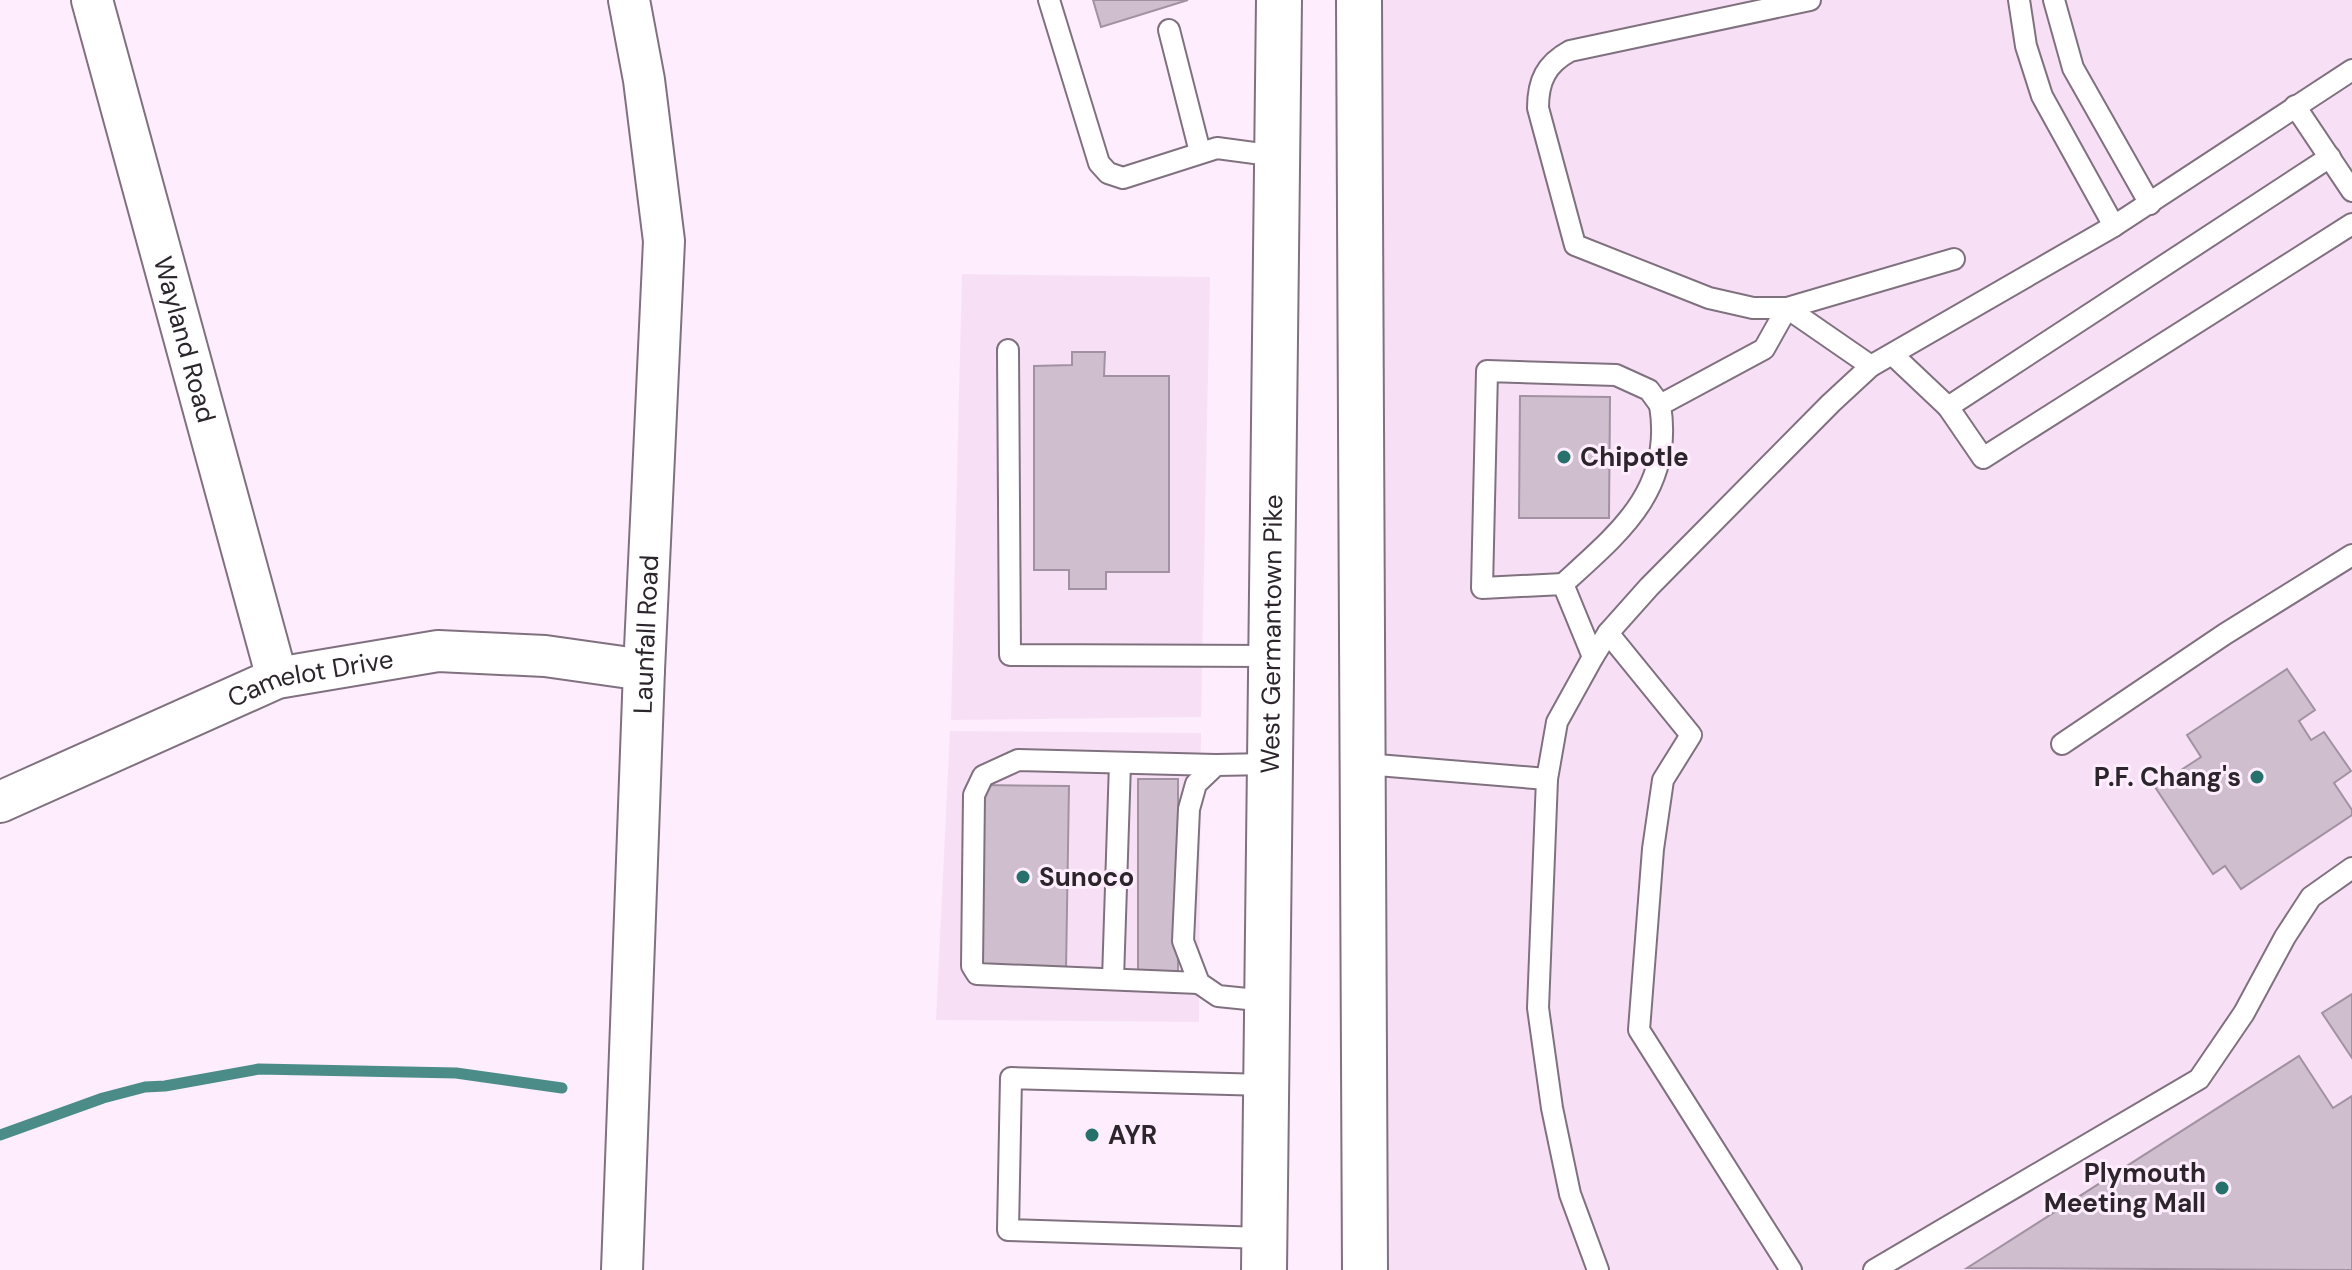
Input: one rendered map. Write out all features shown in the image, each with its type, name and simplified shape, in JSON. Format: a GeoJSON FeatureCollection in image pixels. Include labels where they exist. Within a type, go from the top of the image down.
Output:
{"type":"FeatureCollection","features":[{"type":"Feature","properties":{"kind":"main road","name":"West Germantown Pike"},"geometry":{"type":"LineString","coordinates":[[1264,1254],[1279,0]]}},
{"type":"Feature","properties":{"kind":"main road"},"geometry":{"type":"LineString","coordinates":[[1359,0],[1365,1270]]}},
{"type":"Feature","properties":{"kind":"street","name":"Wayland Road"},"geometry":{"type":"LineString","coordinates":[[92,0],[277,678]]}},
{"type":"Feature","properties":{"kind":"street","name":"Launfall Road"},"geometry":{"type":"LineString","coordinates":[[622,1270],[644,670],[664,241],[644,80],[629,0]]}},
{"type":"Feature","properties":{"kind":"street","name":"Camelot Drive"},"geometry":{"type":"LineString","coordinates":[[0,802],[277,678],[438,651],[545,656],[644,670]]}},
{"type":"Feature","properties":{"kind":"lane"},"geometry":{"type":"LineString","coordinates":[[1049,0],[1099,163],[1108,173],[1123,178],[1217,148],[1277,156]]}},
{"type":"Feature","properties":{"kind":"lane"},"geometry":{"type":"LineString","coordinates":[[1810,0],[1570,51],[1546,69],[1538,88],[1538,108],[1575,245],[1709,298],[1753,308],[1787,308],[1954,259]]}},
{"type":"Feature","properties":{"kind":"lane"},"geometry":{"type":"LineString","coordinates":[[2019,0],[2026,46],[2042,96],[2114,226]]}},
{"type":"Feature","properties":{"kind":"lane"},"geometry":{"type":"LineString","coordinates":[[2054,0],[2073,68],[2150,204]]}},
{"type":"Feature","properties":{"kind":"lane"},"geometry":{"type":"LineString","coordinates":[[1169,30],[1200,152]]}},
{"type":"Feature","properties":{"kind":"lane"},"geometry":{"type":"LineString","coordinates":[[1598,1270],[1570,1194],[1552,1108],[1538,1008],[1547,779],[1557,722],[1608,633],[1691,544],[1871,366],[2150,204],[2352,70]]}},
{"type":"Feature","properties":{"kind":"lane"},"geometry":{"type":"LineString","coordinates":[[2295,106],[2352,191]]}},
{"type":"Feature","properties":{"kind":"lane"},"geometry":{"type":"LineString","coordinates":[[1948,407],[2330,157]]}},
{"type":"Feature","properties":{"kind":"lane"},"geometry":{"type":"LineString","coordinates":[[1893,355],[1948,407],[1983,458],[2352,224]]}},
{"type":"Feature","properties":{"kind":"lane"},"geometry":{"type":"LineString","coordinates":[[1787,308],[1871,366]]}},
{"type":"Feature","properties":{"kind":"lane"},"geometry":{"type":"LineString","coordinates":[[1660,405],[1764,349],[1787,308]]}},
{"type":"Feature","properties":{"kind":"lane"},"geometry":{"type":"LineString","coordinates":[[1008,350],[1010,655],[1271,656]]}},
{"type":"Feature","properties":{"kind":"lane"},"geometry":{"type":"LineString","coordinates":[[1487,371],[1616,375],[1649,390],[1660,405],[1664,430],[1659,465],[1645,497],[1628,524],[1608,545],[1563,584],[1482,588],[1487,371]]}},
{"type":"Feature","properties":{"kind":"lane"},"geometry":{"type":"LineString","coordinates":[[2062,744],[2225,634],[2352,555]]}},
{"type":"Feature","properties":{"kind":"lane"},"geometry":{"type":"LineString","coordinates":[[1563,584],[1593,657]]}},
{"type":"Feature","properties":{"kind":"lane"},"geometry":{"type":"LineString","coordinates":[[1608,633],[1691,735],[1663,780],[1653,849],[1639,1030],[1791,1270]]}},
{"type":"Feature","properties":{"kind":"lane"},"geometry":{"type":"LineString","coordinates":[[1267,1001],[1218,996],[1199,983],[977,974],[972,966],[974,795],[983,776],[1018,760],[1270,764]]}},
{"type":"Feature","properties":{"kind":"lane"},"geometry":{"type":"LineString","coordinates":[[1113,979],[1120,763]]}},
{"type":"Feature","properties":{"kind":"lane"},"geometry":{"type":"LineString","coordinates":[[1365,764],[1547,779]]}},
{"type":"Feature","properties":{"kind":"lane"},"geometry":{"type":"LineString","coordinates":[[1199,983],[1183,941],[1189,809],[1196,784],[1216,765]]}},
{"type":"Feature","properties":{"kind":"lane"},"geometry":{"type":"LineString","coordinates":[[1874,1270],[2199,1079],[2244,1013],[2285,937],[2311,897],[2352,868]]}},
{"type":"Feature","properties":{"kind":"lane"},"geometry":{"type":"LineString","coordinates":[[1264,1254],[1008,1230],[1011,1078],[1266,1085]]}},
{"type":"Feature","properties":{"kind":"shaded area","name":"Plymouth Meeting Mall"},"geometry":{"type":"Polygon","coordinates":[[[1359,0],[2352,0],[2352,1270],[1365,1270],[1359,0]]]}},
{"type":"Feature","properties":{"kind":"shaded area"},"geometry":{"type":"Polygon","coordinates":[[[962,274],[1210,277],[1201,717],[951,720],[962,274]]]}},
{"type":"Feature","properties":{"kind":"shaded area"},"geometry":{"type":"Polygon","coordinates":[[[950,731],[1201,733],[1199,1022],[936,1020],[950,731]]]}},
{"type":"Feature","properties":{"kind":"building"},"geometry":{"type":"Polygon","coordinates":[[[1093,0],[1188,0],[1101,27],[1093,0]]]}},
{"type":"Feature","properties":{"kind":"building"},"geometry":{"type":"Polygon","coordinates":[[[1072,352],[1105,352],[1104,376],[1169,376],[1169,572],[1106,572],[1106,589],[1069,589],[1069,570],[1034,570],[1034,366],[1072,365],[1072,352]]]}},
{"type":"Feature","properties":{"kind":"building","name":"Chipotle"},"geometry":{"type":"Polygon","coordinates":[[[1520,396],[1610,397],[1609,518],[1519,518],[1520,396]]]}},
{"type":"Feature","properties":{"kind":"building","name":"P.F. Chang's"},"geometry":{"type":"Polygon","coordinates":[[[2287,669],[2315,710],[2299,721],[2311,740],[2324,732],[2351,771],[2334,783],[2352,810],[2352,815],[2241,889],[2225,866],[2213,874],[2155,787],[2201,757],[2187,735],[2287,669]]]}},
{"type":"Feature","properties":{"kind":"building"},"geometry":{"type":"Polygon","coordinates":[[[1138,779],[1178,779],[1178,977],[1138,977],[1138,779]]]}},
{"type":"Feature","properties":{"kind":"building","name":"Sunoco"},"geometry":{"type":"Polygon","coordinates":[[[981,785],[1069,786],[1066,971],[978,969],[981,785]]]}},
{"type":"Feature","properties":{"kind":"building"},"geometry":{"type":"Polygon","coordinates":[[[2352,994],[2352,1058],[2322,1013],[2352,994]]]}},
{"type":"Feature","properties":{"kind":"building","name":"Plymouth Meeting Mall"},"geometry":{"type":"Polygon","coordinates":[[[2299,1056],[2333,1108],[2352,1096],[2352,1270],[1967,1268],[2299,1056]]]}},
{"type":"Feature","properties":{"kind":"waterway"},"geometry":{"type":"LineString","coordinates":[[0,1135],[103,1098],[145,1087],[259,1069],[456,1073],[562,1088]]}},
{"type":"Feature","properties":{"kind":"place","name":"Chipotle"},"geometry":{"type":"Point","coordinates":[1564,457]}},
{"type":"Feature","properties":{"kind":"place","name":"P.F. Chang's"},"geometry":{"type":"Point","coordinates":[2257,777]}},
{"type":"Feature","properties":{"kind":"place","name":"Sunoco"},"geometry":{"type":"Point","coordinates":[1023,877]}},
{"type":"Feature","properties":{"kind":"place","name":"AYR"},"geometry":{"type":"Point","coordinates":[1092,1135]}},
{"type":"Feature","properties":{"kind":"place","name":"Plymouth Meeting Mall"},"geometry":{"type":"Point","coordinates":[2222,1188]}}]}
